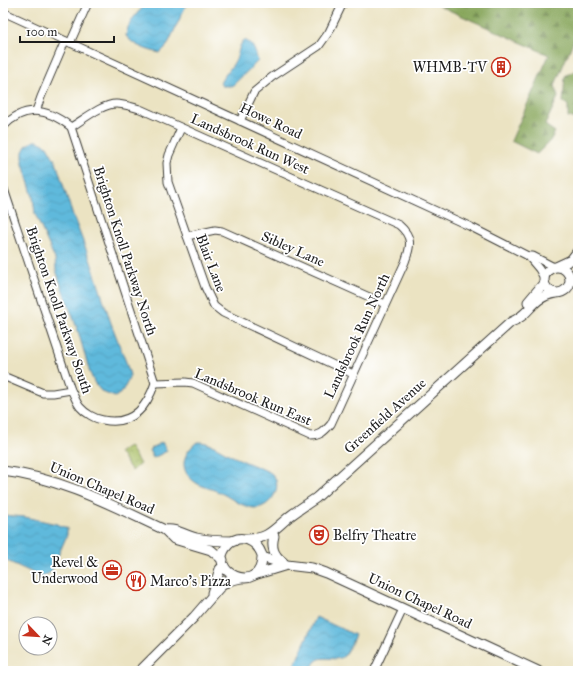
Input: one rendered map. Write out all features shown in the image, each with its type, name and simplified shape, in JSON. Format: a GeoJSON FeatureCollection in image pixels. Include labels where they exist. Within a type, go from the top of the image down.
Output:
{"type":"FeatureCollection","features":[{"type":"Feature","properties":{"kind":"main road"},"geometry":{"type":"LineString","coordinates":[[578,251],[571,260],[546,272],[544,281],[547,289],[555,293],[560,293],[567,289],[570,277],[578,259]]}},
{"type":"Feature","properties":{"kind":"main road"},"geometry":{"type":"LineString","coordinates":[[556,267],[566,270],[570,277]]}},
{"type":"Feature","properties":{"kind":"main road","name":"Greenfield Avenue"},"geometry":{"type":"LineString","coordinates":[[511,322],[513,316],[532,298],[544,281]]}},
{"type":"Feature","properties":{"kind":"main road","name":"Greenfield Avenue"},"geometry":{"type":"LineString","coordinates":[[262,556],[276,532],[290,517],[316,498],[511,322],[518,320],[543,296],[555,293]]}},
{"type":"Feature","properties":{"kind":"main road","name":"Union Chapel Road"},"geometry":{"type":"LineString","coordinates":[[3,471],[36,476],[60,483],[166,530],[174,530],[189,536],[214,541],[238,540]]}},
{"type":"Feature","properties":{"kind":"main road","name":"Union Chapel Road"},"geometry":{"type":"LineString","coordinates":[[166,530],[174,539],[211,550],[223,563]]}},
{"type":"Feature","properties":{"kind":"main road"},"geometry":{"type":"LineString","coordinates":[[276,532],[272,544],[273,551],[279,560],[287,565]]}},
{"type":"Feature","properties":{"kind":"main road","name":"Greenfield Avenue"},"geometry":{"type":"LineString","coordinates":[[238,540],[257,539],[276,532]]}},
{"type":"Feature","properties":{"kind":"main road"},"geometry":{"type":"LineString","coordinates":[[140,671],[194,617],[211,596],[226,582],[253,575],[260,566],[262,556],[259,549],[250,540],[238,540],[225,549],[223,563],[211,596]]}},
{"type":"Feature","properties":{"kind":"main road","name":"Union Chapel Road"},"geometry":{"type":"LineString","coordinates":[[262,556],[287,565],[307,567],[326,573],[538,671]]}},
{"type":"Feature","properties":{"kind":"main road"},"geometry":{"type":"LineString","coordinates":[[223,563],[231,574],[241,578]]}},
{"type":"Feature","properties":{"kind":"main road","name":"Union Chapel Road"},"geometry":{"type":"LineString","coordinates":[[253,575],[287,565]]}},
{"type":"Feature","properties":{"kind":"street"},"geometry":{"type":"LineString","coordinates":[[36,111],[41,97],[88,3]]}},
{"type":"Feature","properties":{"kind":"street"},"geometry":{"type":"LineString","coordinates":[[240,121],[254,92],[319,46],[329,32],[343,3]]}},
{"type":"Feature","properties":{"kind":"street","name":"Howe Road"},"geometry":{"type":"LineString","coordinates":[[3,12],[469,226],[528,256],[533,256],[556,267]]}},
{"type":"Feature","properties":{"kind":"street","name":"Landsbrook Run West"},"geometry":{"type":"LineString","coordinates":[[71,128],[92,113],[114,104],[140,109],[399,226],[405,230],[410,242]]}},
{"type":"Feature","properties":{"kind":"street"},"geometry":{"type":"LineString","coordinates":[[3,127],[10,120],[21,114],[36,111],[60,118],[71,128]]}},
{"type":"Feature","properties":{"kind":"street","name":"Brighton Knoll Parkway North"},"geometry":{"type":"LineString","coordinates":[[71,128],[155,383]]}},
{"type":"Feature","properties":{"kind":"street","name":"Blair Lane"},"geometry":{"type":"LineString","coordinates":[[181,128],[167,163],[168,182],[205,287],[214,306],[223,313],[353,374]]}},
{"type":"Feature","properties":{"kind":"street","name":"Brighton Knoll Parkway South"},"geometry":{"type":"LineString","coordinates":[[3,186],[71,390],[79,406],[98,419],[120,421],[134,415],[144,406],[150,397],[155,383]]}},
{"type":"Feature","properties":{"kind":"street","name":"Sibley Lane"},"geometry":{"type":"LineString","coordinates":[[187,236],[215,230],[222,231],[385,304]]}},
{"type":"Feature","properties":{"kind":"street","name":"Landsbrook Run North"},"geometry":{"type":"LineString","coordinates":[[317,436],[324,432],[331,424],[405,262],[410,248],[410,242]]}},
{"type":"Feature","properties":{"kind":"street","name":"Howe Road"},"geometry":{"type":"LineString","coordinates":[[528,256],[539,269],[544,281]]}},
{"type":"Feature","properties":{"kind":"street"},"geometry":{"type":"LineString","coordinates":[[3,376],[43,393],[71,390]]}},
{"type":"Feature","properties":{"kind":"street","name":"Landsbrook Run East"},"geometry":{"type":"LineString","coordinates":[[155,383],[185,382],[193,384],[310,436],[317,436]]}},
{"type":"Feature","properties":{"kind":"street"},"geometry":{"type":"LineString","coordinates":[[374,671],[403,609]]}},
{"type":"Feature","properties":{"kind":"green space"},"geometry":{"type":"Polygon","coordinates":[[[433,3],[578,3],[578,30],[555,85],[558,97],[545,125],[555,132],[550,141],[537,154],[511,141],[549,55],[433,3]]]}},
{"type":"Feature","properties":{"kind":"green space"},"geometry":{"type":"Polygon","coordinates":[[[578,69],[578,119],[568,117],[568,105],[563,102],[565,76],[578,69]]]}},
{"type":"Feature","properties":{"kind":"green space"},"geometry":{"type":"Polygon","coordinates":[[[129,446],[140,464],[132,471],[119,452],[129,446]]]}},
{"type":"Feature","properties":{"kind":"water"},"geometry":{"type":"Polygon","coordinates":[[[148,3],[187,3],[167,46],[160,53],[141,47],[126,36],[128,26],[140,10],[148,3]]]}},
{"type":"Feature","properties":{"kind":"water"},"geometry":{"type":"Polygon","coordinates":[[[244,40],[252,46],[258,61],[232,86],[222,86],[220,83],[232,67],[244,40]]]}},
{"type":"Feature","properties":{"kind":"water"},"geometry":{"type":"Polygon","coordinates":[[[34,141],[38,141],[47,146],[56,162],[72,213],[126,362],[130,375],[122,392],[115,397],[102,392],[95,384],[90,373],[78,331],[56,270],[55,259],[35,214],[33,197],[23,164],[23,152],[26,146],[34,141]]]}},
{"type":"Feature","properties":{"kind":"water"},"geometry":{"type":"Polygon","coordinates":[[[162,442],[167,451],[153,458],[149,450],[162,442]]]}},
{"type":"Feature","properties":{"kind":"water"},"geometry":{"type":"Polygon","coordinates":[[[197,442],[203,442],[213,446],[271,473],[277,484],[271,500],[261,507],[251,508],[198,484],[187,474],[184,463],[188,452],[197,442]]]}},
{"type":"Feature","properties":{"kind":"water"},"geometry":{"type":"Polygon","coordinates":[[[3,515],[25,517],[57,524],[67,528],[67,535],[51,572],[42,577],[3,559],[3,515]]]}},
{"type":"Feature","properties":{"kind":"water"},"geometry":{"type":"Polygon","coordinates":[[[316,617],[355,635],[342,658],[318,659],[313,665],[311,671],[292,671],[316,617]]]}},
{"type":"Feature","properties":{"kind":"place","name":"WHMB-TV"},"geometry":{"type":"Point","coordinates":[501,67]}},
{"type":"Feature","properties":{"kind":"place","name":"Belfry Theatre"},"geometry":{"type":"Point","coordinates":[319,535]}},
{"type":"Feature","properties":{"kind":"place","name":"Revel & Underwood"},"geometry":{"type":"Point","coordinates":[112,570]}},
{"type":"Feature","properties":{"kind":"place","name":"Marco's Pizza"},"geometry":{"type":"Point","coordinates":[136,581]}}]}
